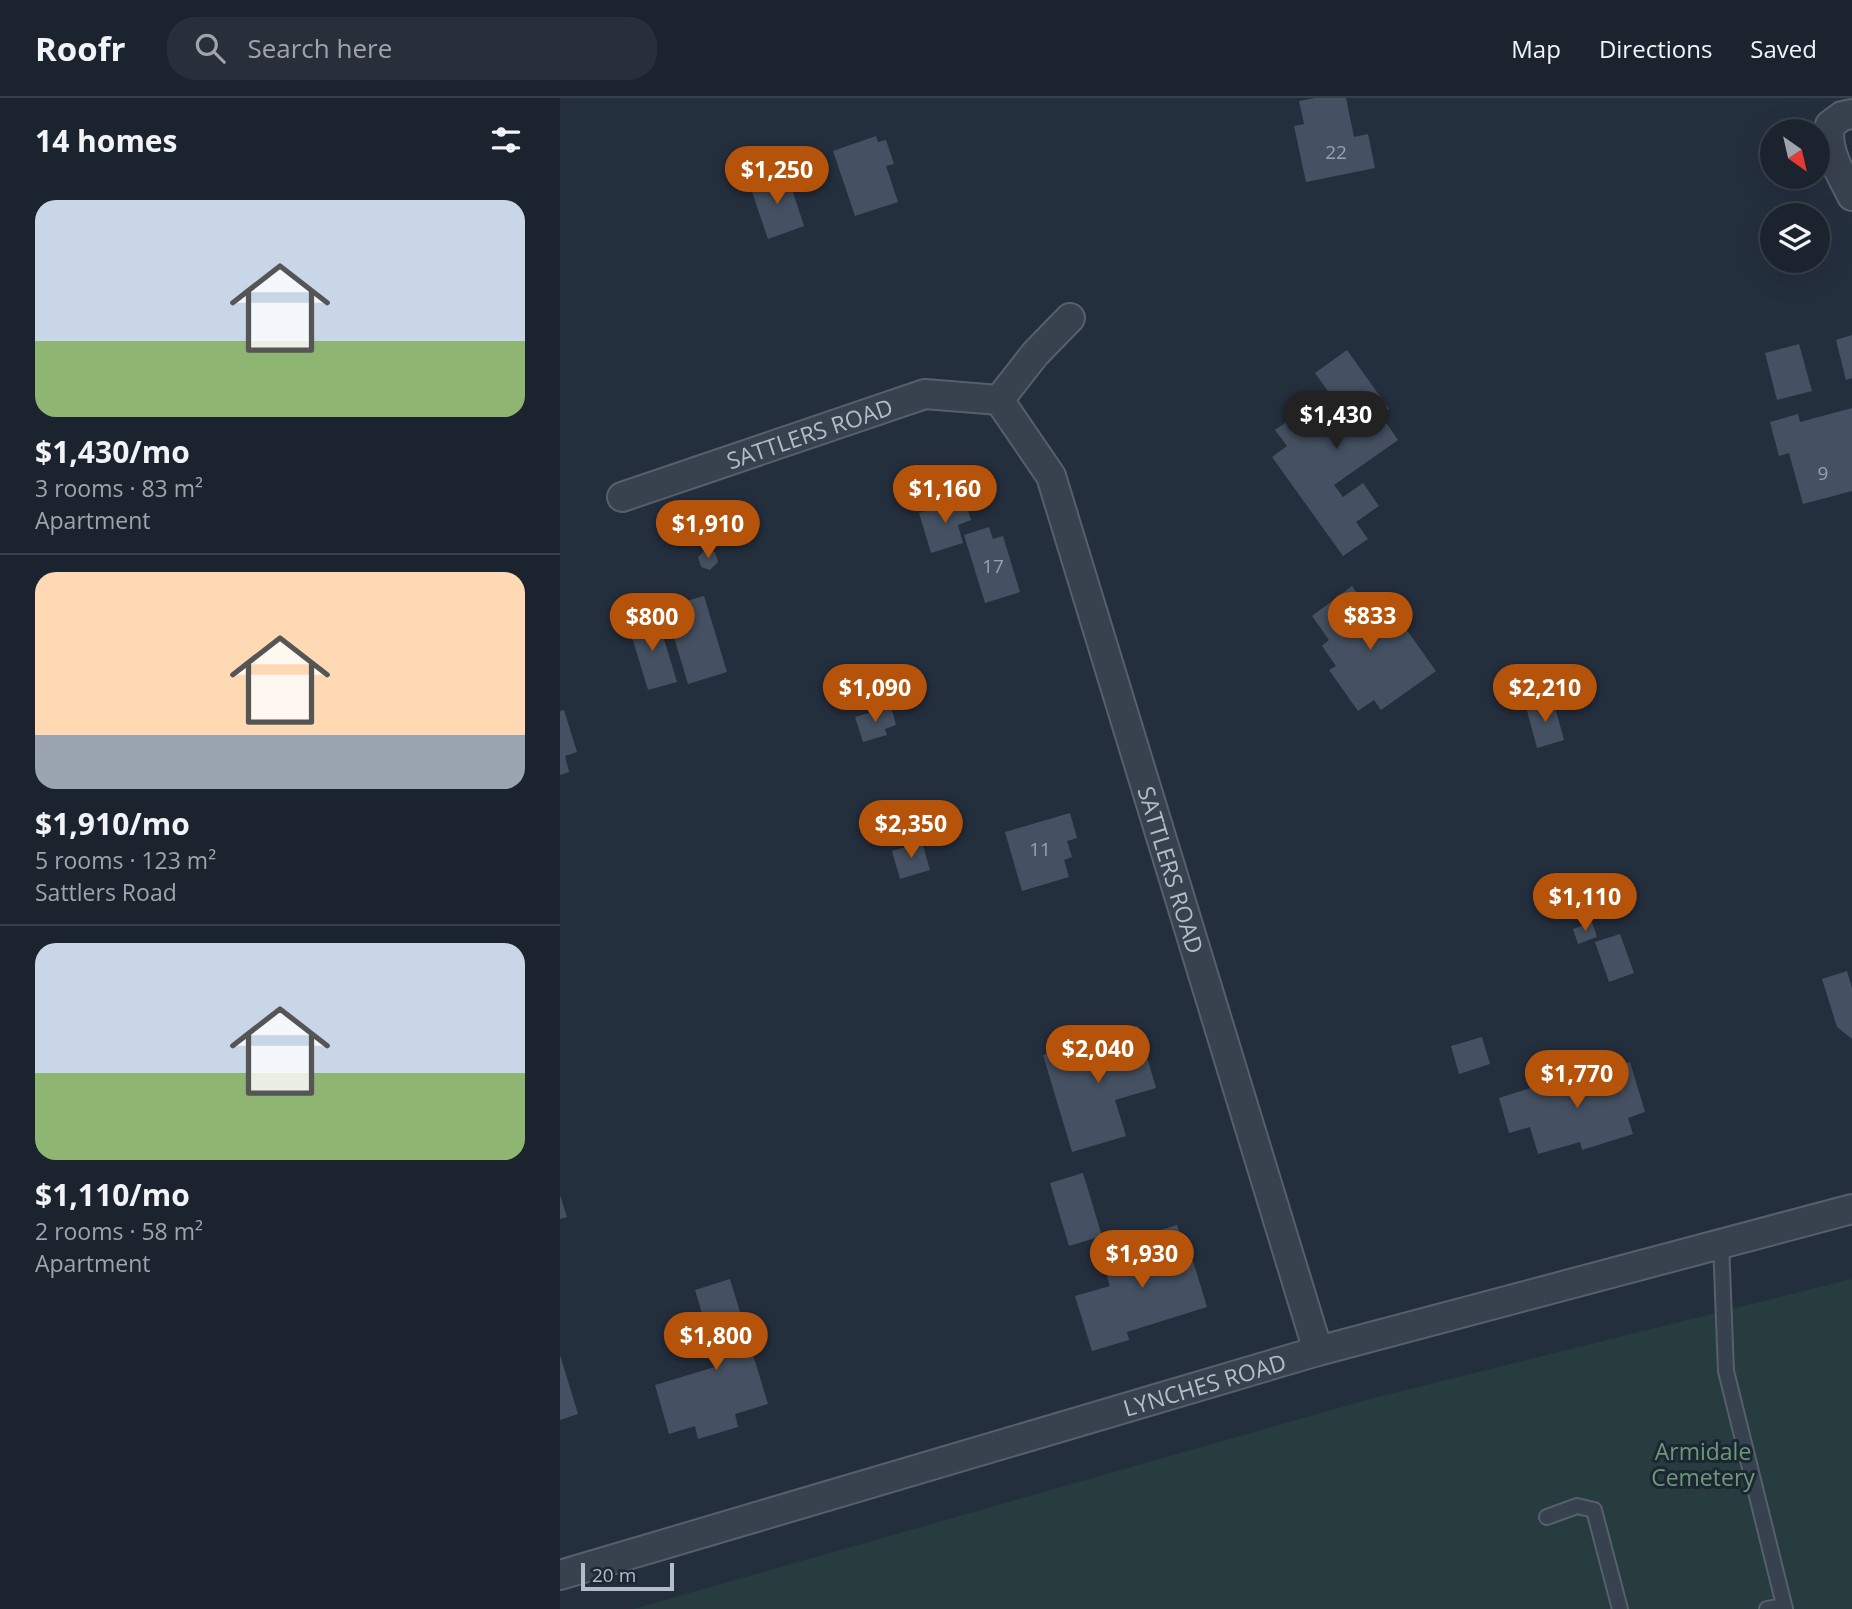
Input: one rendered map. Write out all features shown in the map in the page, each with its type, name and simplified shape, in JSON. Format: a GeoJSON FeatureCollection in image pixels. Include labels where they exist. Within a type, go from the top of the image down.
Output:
{"type":"FeatureCollection","features":[{"type":"Feature","properties":{"kind":"street"},"geometry":{"type":"LineString","coordinates":[[1852,114],[1842,116],[1830,125],[1827,137],[1833,158],[1852,196]]}},
{"type":"Feature","properties":{"kind":"street"},"geometry":{"type":"LineString","coordinates":[[999,400],[1035,354],[1070,318]]}},
{"type":"Feature","properties":{"kind":"street","name":"SATTLERS ROAD"},"geometry":{"type":"LineString","coordinates":[[622,497],[925,394],[999,400],[1051,476],[1318,1351]]}},
{"type":"Feature","properties":{"kind":"street","name":"LYNCHES ROAD"},"geometry":{"type":"LineString","coordinates":[[560,1575],[1318,1351],[1852,1209]]}},
{"type":"Feature","properties":{"kind":"lane"},"geometry":{"type":"LineString","coordinates":[[1721,1244],[1726,1371],[1785,1608],[1767,1609]]}},
{"type":"Feature","properties":{"kind":"lane"},"geometry":{"type":"LineString","coordinates":[[1547,1517],[1577,1506],[1594,1510],[1620,1609]]}},
{"type":"Feature","properties":{"kind":"green space","name":"Armidale Cemetery"},"geometry":{"type":"Polygon","coordinates":[[[1852,1279],[1852,1609],[633,1609],[1370,1399],[1852,1279]]]}},
{"type":"Feature","properties":{"kind":"building"},"geometry":{"type":"Polygon","coordinates":[[[1346,98],[1354,137],[1368,134],[1375,168],[1306,182],[1294,126],[1304,124],[1299,101],[1346,98]]]}},
{"type":"Feature","properties":{"kind":"building"},"geometry":{"type":"Polygon","coordinates":[[[876,136],[878,142],[886,140],[894,164],[886,166],[898,202],[855,216],[833,151],[876,136]]]}},
{"type":"Feature","properties":{"kind":"building"},"geometry":{"type":"Polygon","coordinates":[[[787,174],[804,226],[768,239],[750,186],[787,174]]]}},
{"type":"Feature","properties":{"kind":"building"},"geometry":{"type":"Polygon","coordinates":[[[1852,335],[1852,378],[1846,380],[1836,340],[1852,335]]]}},
{"type":"Feature","properties":{"kind":"building"},"geometry":{"type":"Polygon","coordinates":[[[1799,344],[1812,391],[1777,400],[1765,353],[1799,344]]]}},
{"type":"Feature","properties":{"kind":"building"},"geometry":{"type":"Polygon","coordinates":[[[1347,350],[1389,409],[1380,414],[1398,440],[1334,485],[1343,497],[1363,483],[1379,506],[1356,522],[1368,539],[1343,556],[1272,457],[1287,446],[1275,430],[1313,403],[1324,419],[1340,408],[1315,373],[1347,350]]]}},
{"type":"Feature","properties":{"kind":"building"},"geometry":{"type":"Polygon","coordinates":[[[1852,408],[1852,491],[1803,504],[1789,453],[1779,456],[1770,422],[1798,414],[1800,422],[1852,408]]]}},
{"type":"Feature","properties":{"kind":"building"},"geometry":{"type":"Polygon","coordinates":[[[965,500],[971,520],[958,525],[963,543],[931,553],[919,513],[965,500]]]}},
{"type":"Feature","properties":{"kind":"building"},"geometry":{"type":"Polygon","coordinates":[[[989,527],[993,539],[1003,536],[1020,592],[985,603],[964,535],[989,527]]]}},
{"type":"Feature","properties":{"kind":"building"},"geometry":{"type":"Polygon","coordinates":[[[705,550],[715,552],[718,562],[710,570],[701,567],[698,557],[705,550]]]}},
{"type":"Feature","properties":{"kind":"building"},"geometry":{"type":"Polygon","coordinates":[[[1352,586],[1376,620],[1391,608],[1436,671],[1381,710],[1374,700],[1358,711],[1329,670],[1336,666],[1322,646],[1329,640],[1312,616],[1352,586]]]}},
{"type":"Feature","properties":{"kind":"building"},"geometry":{"type":"Polygon","coordinates":[[[704,596],[727,672],[688,684],[665,607],[704,596]]]}},
{"type":"Feature","properties":{"kind":"building"},"geometry":{"type":"Polygon","coordinates":[[[657,616],[677,682],[648,690],[628,624],[657,616]]]}},
{"type":"Feature","properties":{"kind":"building"},"geometry":{"type":"Polygon","coordinates":[[[1553,700],[1564,740],[1537,748],[1526,707],[1553,700]]]}},
{"type":"Feature","properties":{"kind":"building"},"geometry":{"type":"Polygon","coordinates":[[[891,706],[896,725],[885,729],[887,735],[863,742],[855,717],[891,706]]]}},
{"type":"Feature","properties":{"kind":"building"},"geometry":{"type":"Polygon","coordinates":[[[564,710],[577,752],[565,756],[569,772],[560,775],[560,711],[564,710]]]}},
{"type":"Feature","properties":{"kind":"building"},"geometry":{"type":"Polygon","coordinates":[[[1070,813],[1077,838],[1067,841],[1072,857],[1064,860],[1069,877],[1022,891],[1005,832],[1070,813]]]}},
{"type":"Feature","properties":{"kind":"building"},"geometry":{"type":"Polygon","coordinates":[[[922,842],[930,870],[900,879],[892,851],[922,842]]]}},
{"type":"Feature","properties":{"kind":"building"},"geometry":{"type":"Polygon","coordinates":[[[1592,922],[1597,937],[1578,944],[1573,929],[1592,922]]]}},
{"type":"Feature","properties":{"kind":"building"},"geometry":{"type":"Polygon","coordinates":[[[1620,934],[1634,973],[1609,982],[1595,942],[1620,934]]]}},
{"type":"Feature","properties":{"kind":"building"},"geometry":{"type":"Polygon","coordinates":[[[1847,971],[1852,988],[1852,1039],[1837,1027],[1822,979],[1847,971]]]}},
{"type":"Feature","properties":{"kind":"building"},"geometry":{"type":"Polygon","coordinates":[[[1138,1026],[1156,1088],[1115,1100],[1126,1136],[1072,1152],[1043,1055],[1138,1026]]]}},
{"type":"Feature","properties":{"kind":"building"},"geometry":{"type":"Polygon","coordinates":[[[1482,1037],[1490,1064],[1459,1074],[1451,1046],[1482,1037]]]}},
{"type":"Feature","properties":{"kind":"building"},"geometry":{"type":"Polygon","coordinates":[[[1630,1062],[1645,1112],[1628,1118],[1633,1134],[1582,1150],[1580,1142],[1538,1154],[1530,1127],[1509,1133],[1499,1098],[1534,1087],[1536,1091],[1630,1062]]]}},
{"type":"Feature","properties":{"kind":"building"},"geometry":{"type":"Polygon","coordinates":[[[1083,1173],[1102,1236],[1069,1246],[1050,1183],[1083,1173]]]}},
{"type":"Feature","properties":{"kind":"building"},"geometry":{"type":"Polygon","coordinates":[[[560,1195],[567,1217],[560,1219],[560,1195]]]}},
{"type":"Feature","properties":{"kind":"building"},"geometry":{"type":"Polygon","coordinates":[[[1177,1225],[1189,1262],[1193,1261],[1207,1307],[1127,1332],[1129,1340],[1092,1351],[1075,1296],[1110,1286],[1103,1263],[1144,1250],[1140,1236],[1177,1225]]]}},
{"type":"Feature","properties":{"kind":"building"},"geometry":{"type":"Polygon","coordinates":[[[730,1279],[768,1404],[735,1414],[738,1427],[698,1439],[695,1426],[669,1434],[655,1385],[718,1366],[695,1290],[730,1279]]]}},
{"type":"Feature","properties":{"kind":"building"},"geometry":{"type":"Polygon","coordinates":[[[560,1355],[578,1414],[560,1420],[560,1355]]]}}]}
